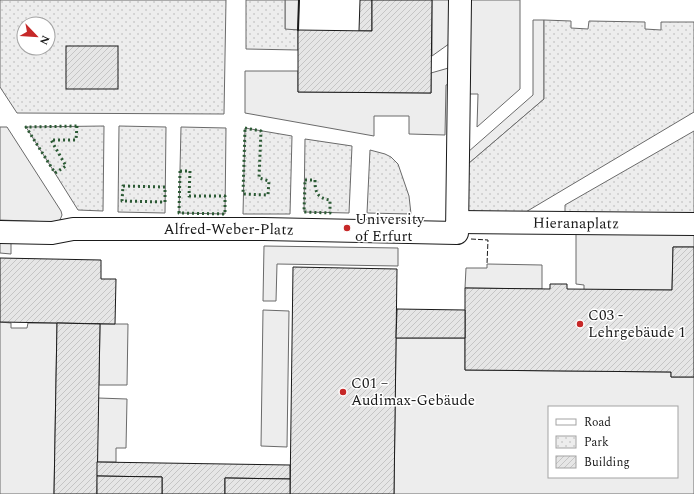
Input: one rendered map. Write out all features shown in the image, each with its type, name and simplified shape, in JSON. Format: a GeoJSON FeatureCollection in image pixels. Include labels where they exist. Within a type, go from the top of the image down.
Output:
{"type":"FeatureCollection","features":[{"type":"Feature","properties":{"kind":"lane"},"geometry":{"type":"LineString","coordinates":[[458,227],[460,0]]}},
{"type":"Feature","properties":{"kind":"lane","name":"Hieranaplatz"},"geometry":{"type":"LineString","coordinates":[[458,227],[694,224]]}},
{"type":"Feature","properties":{"kind":"lane","name":"Alfred-Weber-Platz"},"geometry":{"type":"LineString","coordinates":[[0,232],[52,233],[73,229],[458,227]]}},
{"type":"Feature","properties":{"kind":"shaded area"},"geometry":{"type":"Polygon","coordinates":[[[285,0],[299,0],[298,30],[285,30],[285,0]]]}},
{"type":"Feature","properties":{"kind":"shaded area"},"geometry":{"type":"Polygon","coordinates":[[[432,0],[453,0],[453,41],[432,56],[432,0]]]}},
{"type":"Feature","properties":{"kind":"shaded area"},"geometry":{"type":"Polygon","coordinates":[[[470,0],[520,0],[520,89],[477,127],[478,94],[469,94],[470,0]]]}},
{"type":"Feature","properties":{"kind":"shaded area"},"geometry":{"type":"Polygon","coordinates":[[[533,20],[544,20],[544,99],[468,164],[468,152],[533,95],[533,20]]]}},
{"type":"Feature","properties":{"kind":"shaded area"},"geometry":{"type":"Polygon","coordinates":[[[452,67],[452,83],[446,85],[445,135],[409,134],[409,116],[374,116],[374,136],[245,113],[245,71],[298,71],[298,92],[431,93],[431,73],[452,67]]]}},
{"type":"Feature","properties":{"kind":"shaded area"},"geometry":{"type":"Polygon","coordinates":[[[0,127],[7,127],[61,211],[62,215],[60,220],[54,222],[0,220],[0,127]]]}},
{"type":"Feature","properties":{"kind":"shaded area"},"geometry":{"type":"Polygon","coordinates":[[[694,231],[694,247],[673,247],[672,290],[584,290],[584,285],[576,284],[576,232],[694,231]]]}},
{"type":"Feature","properties":{"kind":"shaded area"},"geometry":{"type":"Polygon","coordinates":[[[0,242],[11,242],[11,254],[0,253],[0,242]]]}},
{"type":"Feature","properties":{"kind":"shaded area"},"geometry":{"type":"Polygon","coordinates":[[[264,246],[398,248],[398,266],[277,264],[276,301],[263,301],[264,246]]]}},
{"type":"Feature","properties":{"kind":"shaded area"},"geometry":{"type":"Polygon","coordinates":[[[487,264],[542,265],[542,289],[465,288],[466,268],[487,268],[487,264]]]}},
{"type":"Feature","properties":{"kind":"shaded area"},"geometry":{"type":"Polygon","coordinates":[[[263,310],[289,311],[287,447],[261,446],[263,310]]]}},
{"type":"Feature","properties":{"kind":"shaded area"},"geometry":{"type":"Polygon","coordinates":[[[0,322],[11,323],[11,328],[27,328],[28,323],[57,323],[54,494],[0,494],[0,322]]]}},
{"type":"Feature","properties":{"kind":"shaded area"},"geometry":{"type":"Polygon","coordinates":[[[100,324],[128,324],[127,385],[99,385],[100,324]]]}},
{"type":"Feature","properties":{"kind":"shaded area"},"geometry":{"type":"Polygon","coordinates":[[[396,338],[465,338],[465,370],[671,372],[671,377],[694,377],[694,494],[394,494],[396,338]]]}},
{"type":"Feature","properties":{"kind":"shaded area"},"geometry":{"type":"Polygon","coordinates":[[[98,398],[127,399],[126,448],[116,448],[116,462],[97,462],[98,398]]]}},
{"type":"Feature","properties":{"kind":"green space"},"geometry":{"type":"Polygon","coordinates":[[[0,0],[226,0],[224,114],[17,113],[0,87],[0,0]]]}},
{"type":"Feature","properties":{"kind":"green space"},"geometry":{"type":"Polygon","coordinates":[[[246,0],[285,0],[285,29],[298,30],[298,50],[246,49],[246,0]]]}},
{"type":"Feature","properties":{"kind":"green space"},"geometry":{"type":"Polygon","coordinates":[[[544,20],[571,21],[571,28],[588,29],[589,21],[645,22],[645,29],[661,30],[661,22],[694,22],[694,112],[519,216],[467,212],[468,164],[544,99],[544,20]]]}},
{"type":"Feature","properties":{"kind":"green space"},"geometry":{"type":"Polygon","coordinates":[[[104,126],[103,211],[78,210],[26,127],[104,126]]]}},
{"type":"Feature","properties":{"kind":"green space"},"geometry":{"type":"Polygon","coordinates":[[[119,126],[166,127],[165,213],[118,212],[119,126]]]}},
{"type":"Feature","properties":{"kind":"green space"},"geometry":{"type":"Polygon","coordinates":[[[181,127],[226,128],[225,214],[179,213],[181,127]]]}},
{"type":"Feature","properties":{"kind":"green space"},"geometry":{"type":"Polygon","coordinates":[[[245,128],[292,136],[290,214],[243,214],[245,128]]]}},
{"type":"Feature","properties":{"kind":"green space"},"geometry":{"type":"Polygon","coordinates":[[[694,131],[694,214],[565,215],[565,205],[694,131]]]}},
{"type":"Feature","properties":{"kind":"green space"},"geometry":{"type":"Polygon","coordinates":[[[305,139],[352,146],[349,213],[304,212],[305,139]]]}},
{"type":"Feature","properties":{"kind":"green space"},"geometry":{"type":"Polygon","coordinates":[[[370,150],[391,157],[398,164],[409,196],[411,214],[367,213],[370,150]]]}},
{"type":"Feature","properties":{"kind":"building"},"geometry":{"type":"Polygon","coordinates":[[[360,0],[372,0],[372,31],[359,31],[360,0]]]}},
{"type":"Feature","properties":{"kind":"building"},"geometry":{"type":"Polygon","coordinates":[[[372,0],[432,0],[431,93],[298,92],[298,30],[372,31],[372,0]]]}},
{"type":"Feature","properties":{"kind":"building"},"geometry":{"type":"Polygon","coordinates":[[[66,46],[118,46],[118,89],[66,89],[66,46]]]}},
{"type":"Feature","properties":{"kind":"building","name":"C03 - Lehrgebäude 1"},"geometry":{"type":"Polygon","coordinates":[[[673,247],[694,247],[694,377],[671,377],[671,372],[465,370],[465,288],[550,289],[550,284],[567,284],[567,289],[672,290],[673,247]]]}},
{"type":"Feature","properties":{"kind":"building"},"geometry":{"type":"Polygon","coordinates":[[[0,258],[101,260],[101,279],[116,279],[115,324],[0,322],[0,258]]]}},
{"type":"Feature","properties":{"kind":"building","name":"C01 – Audimax-Gebäude"},"geometry":{"type":"Polygon","coordinates":[[[293,267],[397,269],[394,494],[290,494],[293,267]]]}},
{"type":"Feature","properties":{"kind":"building"},"geometry":{"type":"Polygon","coordinates":[[[397,309],[465,310],[465,338],[396,338],[397,309]]]}},
{"type":"Feature","properties":{"kind":"building"},"geometry":{"type":"Polygon","coordinates":[[[57,323],[100,324],[97,494],[54,494],[57,323]]]}},
{"type":"Feature","properties":{"kind":"building"},"geometry":{"type":"Polygon","coordinates":[[[97,462],[290,465],[290,479],[225,478],[225,494],[162,494],[162,477],[97,476],[97,462]]]}},
{"type":"Feature","properties":{"kind":"building"},"geometry":{"type":"Polygon","coordinates":[[[97,476],[162,477],[162,494],[97,494],[97,476]]]}},
{"type":"Feature","properties":{"kind":"building"},"geometry":{"type":"Polygon","coordinates":[[[225,478],[290,479],[290,494],[225,494],[225,478]]]}},
{"type":"Feature","properties":{"kind":"hedge"},"geometry":{"type":"LineString","coordinates":[[77,126],[76,140],[51,140],[66,166],[55,173],[26,127],[77,126]]}},
{"type":"Feature","properties":{"kind":"hedge"},"geometry":{"type":"LineString","coordinates":[[245,128],[261,131],[259,178],[269,181],[268,195],[243,194],[245,128]]}},
{"type":"Feature","properties":{"kind":"hedge"},"geometry":{"type":"LineString","coordinates":[[180,171],[190,171],[189,196],[225,196],[225,214],[179,213],[180,171]]}},
{"type":"Feature","properties":{"kind":"hedge"},"geometry":{"type":"LineString","coordinates":[[305,180],[315,180],[316,191],[318,194],[322,198],[330,200],[330,213],[304,212],[305,180]]}},
{"type":"Feature","properties":{"kind":"hedge"},"geometry":{"type":"LineString","coordinates":[[123,186],[165,187],[165,202],[122,201],[123,186]]}},
{"type":"Feature","properties":{"kind":"fence"},"geometry":{"type":"LineString","coordinates":[[471,239],[488,240],[487,264]]}},
{"type":"Feature","properties":{"kind":"wall"},"geometry":{"type":"LineString","coordinates":[[298,30],[299,0]]}},
{"type":"Feature","properties":{"kind":"place","name":"University of Erfurt"},"geometry":{"type":"Point","coordinates":[347,228]}},
{"type":"Feature","properties":{"kind":"place","name":"C03 - Lehrgebäude 1"},"geometry":{"type":"Point","coordinates":[580,324]}},
{"type":"Feature","properties":{"kind":"place","name":"C01 – Audimax-Gebäude"},"geometry":{"type":"Point","coordinates":[343,392]}}]}
